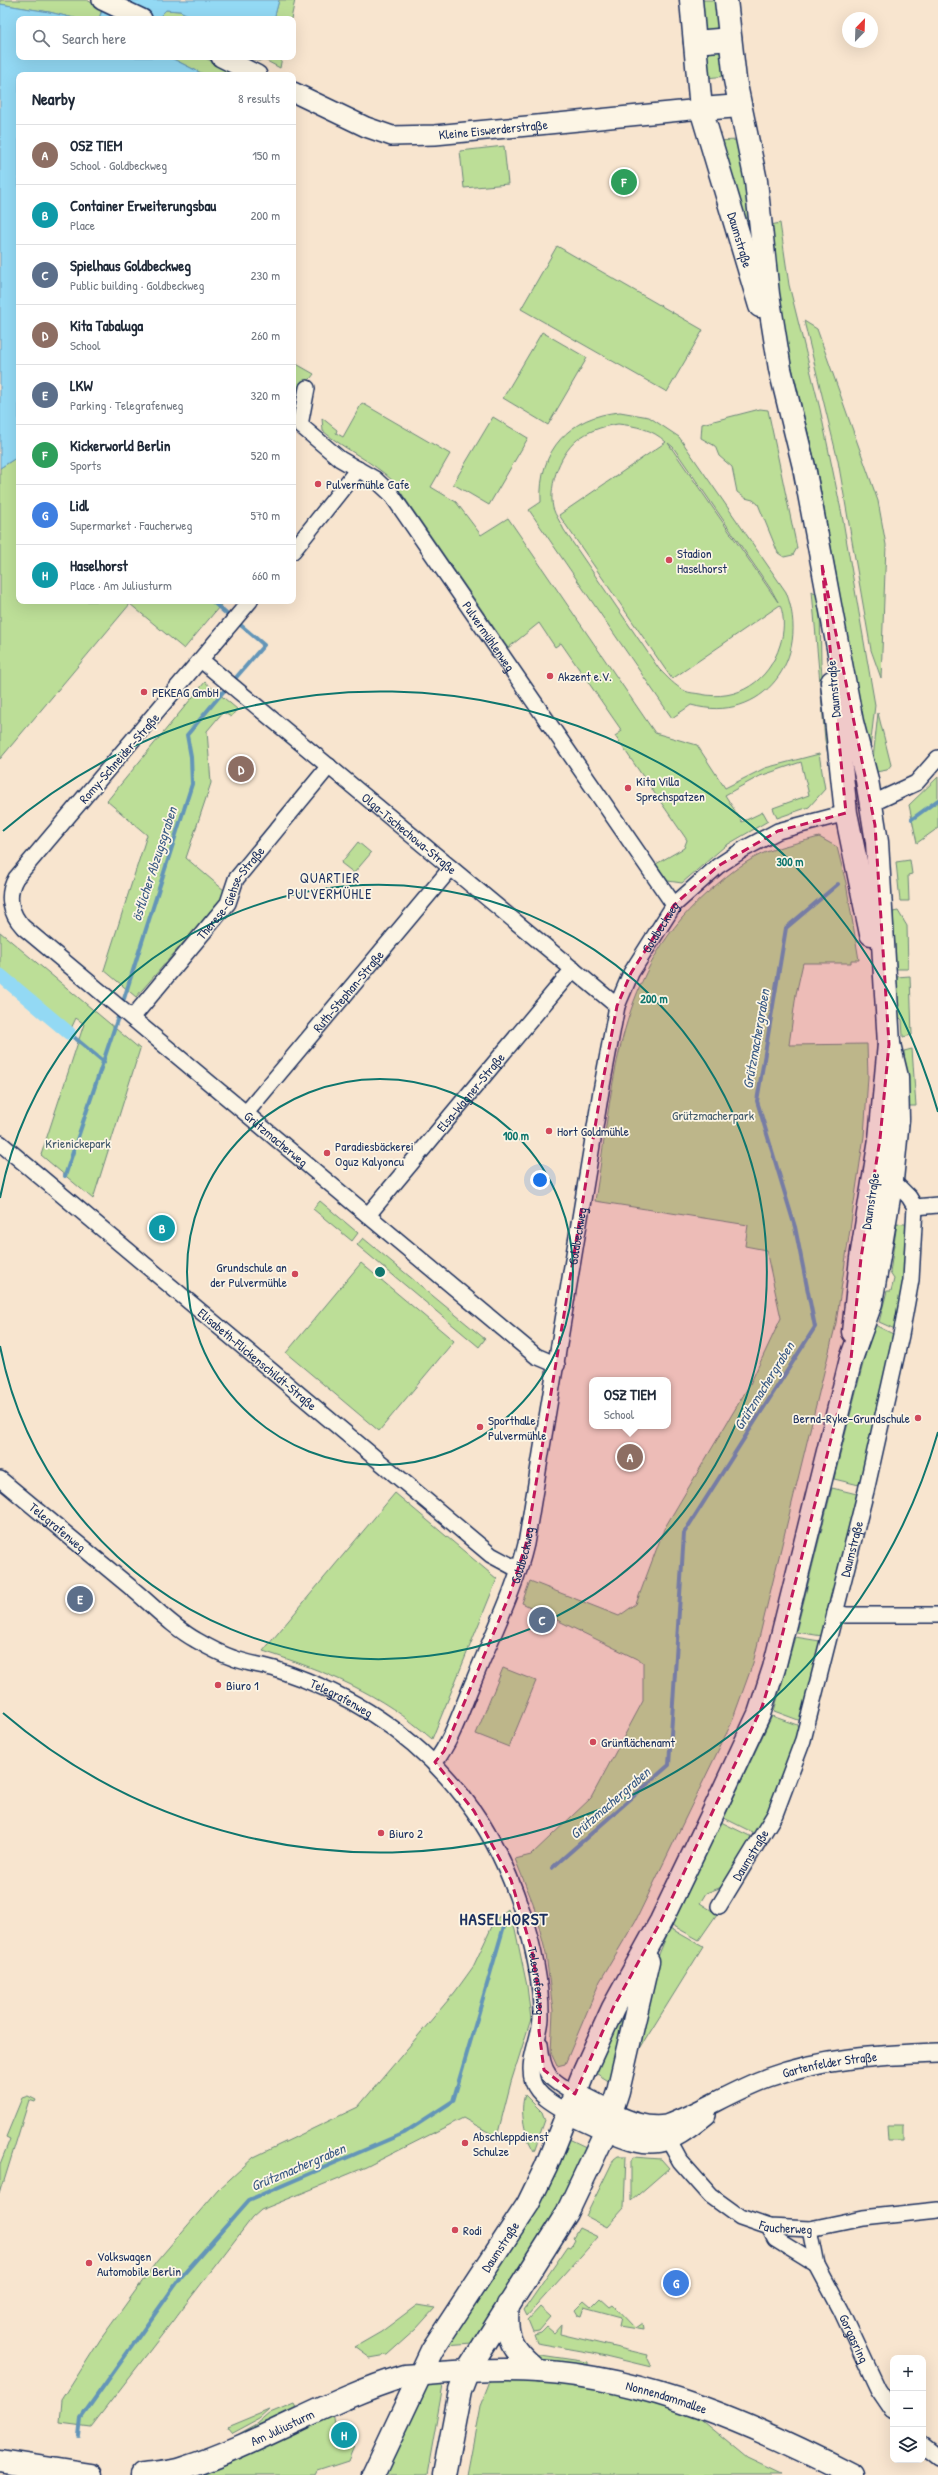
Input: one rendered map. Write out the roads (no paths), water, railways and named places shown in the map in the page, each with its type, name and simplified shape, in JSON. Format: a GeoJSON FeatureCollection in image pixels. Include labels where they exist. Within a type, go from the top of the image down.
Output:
{"type":"FeatureCollection","features":[{"type":"Feature","properties":{"kind":"main road","name":"Daumstraße"},"geometry":{"type":"LineString","coordinates":[[691,0],[701,109],[743,253],[780,369],[804,467],[852,722],[871,804],[877,842],[889,1044],[880,1140],[860,1258],[851,1359]]}},
{"type":"Feature","properties":{"kind":"main road","name":"Daumstraße"},"geometry":{"type":"LineString","coordinates":[[726,0],[740,106],[756,181],[768,294],[780,369]]}},
{"type":"Feature","properties":{"kind":"main road"},"geometry":{"type":"LineString","coordinates":[[695,42],[730,39]]}},
{"type":"Feature","properties":{"kind":"main road"},"geometry":{"type":"LineString","coordinates":[[701,109],[740,106]]}},
{"type":"Feature","properties":{"kind":"main road","name":"Daumstraße"},"geometry":{"type":"LineString","coordinates":[[822,565],[835,718],[846,813],[876,963],[887,1006]]}},
{"type":"Feature","properties":{"kind":"main road"},"geometry":{"type":"LineString","coordinates":[[846,813],[871,804]]}},
{"type":"Feature","properties":{"kind":"main road","name":"Daumstraße"},"geometry":{"type":"LineString","coordinates":[[373,2475],[420,2374],[447,2326],[528,2204],[546,2167],[571,2103],[613,2008],[656,1929],[762,1707],[776,1660],[851,1359],[871,1303],[892,1180],[898,1119],[897,1077],[889,1044]]}},
{"type":"Feature","properties":{"kind":"main road","name":"Daumstraße"},"geometry":{"type":"LineString","coordinates":[[444,2475],[460,2392],[468,2370],[508,2304],[567,2213],[609,2121],[656,1929]]}},
{"type":"Feature","properties":{"kind":"main road"},"geometry":{"type":"LineString","coordinates":[[571,2103],[609,2121]]}},
{"type":"Feature","properties":{"kind":"main road"},"geometry":{"type":"LineString","coordinates":[[508,2304],[506,2328],[510,2342],[520,2355],[538,2371]]}},
{"type":"Feature","properties":{"kind":"main road","name":"Am Juliusturm"},"geometry":{"type":"LineString","coordinates":[[142,2475],[183,2469],[230,2452],[372,2387],[404,2376],[468,2370]]}},
{"type":"Feature","properties":{"kind":"main road","name":"Nonnendammallee"},"geometry":{"type":"LineString","coordinates":[[468,2370],[538,2371],[615,2383],[677,2401],[764,2433],[852,2475]]}},
{"type":"Feature","properties":{"kind":"main road"},"geometry":{"type":"LineString","coordinates":[[0,2461],[91,2475]]}},
{"type":"Feature","properties":{"kind":"street"},"geometry":{"type":"LineString","coordinates":[[102,0],[136,16]]}},
{"type":"Feature","properties":{"kind":"street"},"geometry":{"type":"LineString","coordinates":[[227,60],[251,72]]}},
{"type":"Feature","properties":{"kind":"street","name":"Kleine Eiswerderstraße"},"geometry":{"type":"LineString","coordinates":[[296,93],[366,127],[392,136],[435,135],[701,109]]}},
{"type":"Feature","properties":{"kind":"street","name":"Pulvermühlenweg"},"geometry":{"type":"LineString","coordinates":[[307,388],[300,425],[340,459],[375,479],[391,494],[674,905]]}},
{"type":"Feature","properties":{"kind":"street"},"geometry":{"type":"LineString","coordinates":[[296,547],[358,469]]}},
{"type":"Feature","properties":{"kind":"street","name":"Romy-Schneider-Straße"},"geometry":{"type":"LineString","coordinates":[[10,900],[12,885],[16,878],[247,605]]}},
{"type":"Feature","properties":{"kind":"street","name":"Olga-Tschechowa-Straße"},"geometry":{"type":"LineString","coordinates":[[201,660],[616,1006]]}},
{"type":"Feature","properties":{"kind":"street"},"geometry":{"type":"LineString","coordinates":[[871,804],[916,783],[938,758]]}},
{"type":"Feature","properties":{"kind":"street","name":"Therese-Giehse-Straße"},"geometry":{"type":"LineString","coordinates":[[128,1015],[228,903],[236,879],[329,766]]}},
{"type":"Feature","properties":{"kind":"street","name":"Goldbeckweg"},"geometry":{"type":"LineString","coordinates":[[435,1762],[444,1751],[519,1570],[527,1539],[616,1006],[647,944],[674,905],[706,875],[744,848],[778,831],[846,813]]}},
{"type":"Feature","properties":{"kind":"street","name":"Ruth-Stephan-Straße"},"geometry":{"type":"LineString","coordinates":[[246,1113],[451,868]]}},
{"type":"Feature","properties":{"kind":"street","name":"Grützmacherweg"},"geometry":{"type":"LineString","coordinates":[[10,900],[16,919],[23,927],[536,1356],[556,1364]]}},
{"type":"Feature","properties":{"kind":"street","name":"Elsa-Wagner-Straße"},"geometry":{"type":"LineString","coordinates":[[368,1215],[572,969]]}},
{"type":"Feature","properties":{"kind":"street","name":"Elisabeth-Flickenschildt-Straße"},"geometry":{"type":"LineString","coordinates":[[0,1143],[491,1555],[519,1570]]}},
{"type":"Feature","properties":{"kind":"street","name":"Daumstraße"},"geometry":{"type":"LineString","coordinates":[[719,1906],[762,1838],[783,1797],[803,1740],[835,1613],[901,1335],[911,1280],[915,1207],[909,1196],[892,1180]]}},
{"type":"Feature","properties":{"kind":"street"},"geometry":{"type":"LineString","coordinates":[[915,1207],[938,1205]]}},
{"type":"Feature","properties":{"kind":"street","name":"Telegrafenweg"},"geometry":{"type":"LineString","coordinates":[[0,1479],[194,1639],[234,1659],[278,1670],[338,1694],[398,1731],[435,1762],[474,1811],[490,1838],[511,1880],[532,1951],[540,2001],[539,2031],[544,2070],[571,2103]]}},
{"type":"Feature","properties":{"kind":"street"},"geometry":{"type":"LineString","coordinates":[[835,1613],[846,1615],[938,1615]]}},
{"type":"Feature","properties":{"kind":"street","name":"Gartenfelder Straße"},"geometry":{"type":"LineString","coordinates":[[609,2121],[637,2123],[655,2127],[666,2125],[767,2078],[830,2060],[877,2055],[938,2053]]}},
{"type":"Feature","properties":{"kind":"street","name":"Gartenfelder Straße"},"geometry":{"type":"LineString","coordinates":[[609,2121],[642,2143],[669,2141],[685,2132],[727,2097]]}},
{"type":"Feature","properties":{"kind":"street","name":"Faucherweg"},"geometry":{"type":"LineString","coordinates":[[669,2141],[677,2157],[711,2196],[740,2217],[769,2227],[810,2229],[900,2212],[938,2210]]}},
{"type":"Feature","properties":{"kind":"street"},"geometry":{"type":"LineString","coordinates":[[769,2227],[775,2239],[817,2265]]}},
{"type":"Feature","properties":{"kind":"street","name":"Gorgasring"},"geometry":{"type":"LineString","coordinates":[[810,2229],[817,2265],[841,2310],[878,2389],[890,2406]]}},
{"type":"Feature","properties":{"kind":"street"},"geometry":{"type":"LineString","coordinates":[[926,2447],[938,2457]]}},
{"type":"Feature","properties":{"kind":"water"},"geometry":{"type":"Polygon","coordinates":[[[106,0],[279,0],[275,16],[190,16],[180,11],[166,10],[160,16],[100,16],[106,0]]]}},
{"type":"Feature","properties":{"kind":"water"},"geometry":{"type":"Polygon","coordinates":[[[0,4],[66,16],[16,16],[16,60],[175,60],[199,72],[16,72],[16,458],[0,468],[0,4]]]}},
{"type":"Feature","properties":{"kind":"waterway","name":"östlicher Abzugsgraben"},"geometry":{"type":"LineString","coordinates":[[215,604],[231,618]]}},
{"type":"Feature","properties":{"kind":"waterway","name":"östlicher Abzugsgraben"},"geometry":{"type":"LineString","coordinates":[[233,681],[264,645],[237,622]]}},
{"type":"Feature","properties":{"kind":"waterway","name":"östlicher Abzugsgraben"},"geometry":{"type":"LineString","coordinates":[[122,1005],[192,784],[191,757],[187,735],[228,686]]}},
{"type":"Feature","properties":{"kind":"waterway","name":"Grützmachergraben"},"geometry":{"type":"LineString","coordinates":[[912,819],[938,800]]}},
{"type":"Feature","properties":{"kind":"waterway","name":"Grützmachergraben"},"geometry":{"type":"LineString","coordinates":[[552,1868],[669,1765],[684,1533],[815,1327],[795,1227],[757,1101],[786,928],[838,884]]}},
{"type":"Feature","properties":{"kind":"waterway"},"geometry":{"type":"LineString","coordinates":[[0,975],[69,1033]]}},
{"type":"Feature","properties":{"kind":"waterway","name":"östlicher Abzugsgraben"},"geometry":{"type":"LineString","coordinates":[[65,1176],[120,1011]]}},
{"type":"Feature","properties":{"kind":"waterway"},"geometry":{"type":"LineString","coordinates":[[69,1033],[104,1062]]}},
{"type":"Feature","properties":{"kind":"waterway","name":"Grützmachergraben"},"geometry":{"type":"LineString","coordinates":[[79,2436],[81,2418],[181,2277],[249,2200],[404,2133],[453,2101],[504,1926]]}},
{"type":"Feature","properties":{"kind":"place","name":"Kickerworld Berlin"},"geometry":{"type":"Point","coordinates":[624,182]}},
{"type":"Feature","properties":{"kind":"place","name":"Pulvermühle Cafe"},"geometry":{"type":"Point","coordinates":[318,484]}},
{"type":"Feature","properties":{"kind":"place","name":"Stadion Haselhorst"},"geometry":{"type":"Point","coordinates":[669,560]}},
{"type":"Feature","properties":{"kind":"place","name":"Akzent e.V."},"geometry":{"type":"Point","coordinates":[550,676]}},
{"type":"Feature","properties":{"kind":"place","name":"PEKEAG GmbH"},"geometry":{"type":"Point","coordinates":[144,692]}},
{"type":"Feature","properties":{"kind":"place","name":"Kita Tabaluga"},"geometry":{"type":"Point","coordinates":[241,769]}},
{"type":"Feature","properties":{"kind":"place","name":"Kita Villa Sprechspatzen"},"geometry":{"type":"Point","coordinates":[628,788]}},
{"type":"Feature","properties":{"kind":"place","name":"Hort Goldmühle"},"geometry":{"type":"Point","coordinates":[549,1131]}},
{"type":"Feature","properties":{"kind":"place","name":"Paradiesbäckerei Oguz Kalyoncu"},"geometry":{"type":"Point","coordinates":[327,1153]}},
{"type":"Feature","properties":{"kind":"place","name":"Container Erweiterungsbau"},"geometry":{"type":"Point","coordinates":[162,1228]}},
{"type":"Feature","properties":{"kind":"place","name":"Grundschule an der Pulvermühle"},"geometry":{"type":"Point","coordinates":[295,1274]}},
{"type":"Feature","properties":{"kind":"place","name":"Bernd-Ryke-Grundschule"},"geometry":{"type":"Point","coordinates":[918,1418]}},
{"type":"Feature","properties":{"kind":"place","name":"Sporthalle Pulvermühle"},"geometry":{"type":"Point","coordinates":[480,1427]}},
{"type":"Feature","properties":{"kind":"place","name":"OSZ TIEM"},"geometry":{"type":"Point","coordinates":[630,1457]}},
{"type":"Feature","properties":{"kind":"place","name":"LKW"},"geometry":{"type":"Point","coordinates":[80,1599]}},
{"type":"Feature","properties":{"kind":"place","name":"Spielhaus Goldbeckweg"},"geometry":{"type":"Point","coordinates":[542,1620]}},
{"type":"Feature","properties":{"kind":"place","name":"Biuro 1"},"geometry":{"type":"Point","coordinates":[218,1685]}},
{"type":"Feature","properties":{"kind":"place","name":"Grünflächenamt"},"geometry":{"type":"Point","coordinates":[593,1742]}},
{"type":"Feature","properties":{"kind":"place","name":"Biuro 2"},"geometry":{"type":"Point","coordinates":[381,1833]}},
{"type":"Feature","properties":{"kind":"place","name":"Abschleppdienst Schulze"},"geometry":{"type":"Point","coordinates":[465,2143]}},
{"type":"Feature","properties":{"kind":"place","name":"Rodi"},"geometry":{"type":"Point","coordinates":[455,2230]}},
{"type":"Feature","properties":{"kind":"place","name":"Volkswagen Automobile Berlin"},"geometry":{"type":"Point","coordinates":[89,2263]}},
{"type":"Feature","properties":{"kind":"place","name":"Lidl"},"geometry":{"type":"Point","coordinates":[676,2283]}},
{"type":"Feature","properties":{"kind":"place","name":"Haselhorst"},"geometry":{"type":"Point","coordinates":[344,2435]}},
{"type":"Feature","properties":{"kind":"district","name":"QUARTIER PULVERMÜHLE"},"geometry":{"type":"Point","coordinates":[330,886]}},
{"type":"Feature","properties":{"kind":"district","name":"HASELHORST"},"geometry":{"type":"Point","coordinates":[504,1919]}},
{"type":"Feature","properties":{"kind":"park label","name":"Grützmacherpark"},"geometry":{"type":"Point","coordinates":[713,1115]}},
{"type":"Feature","properties":{"kind":"park label","name":"Krienickepark"},"geometry":{"type":"Point","coordinates":[78,1143]}}]}
